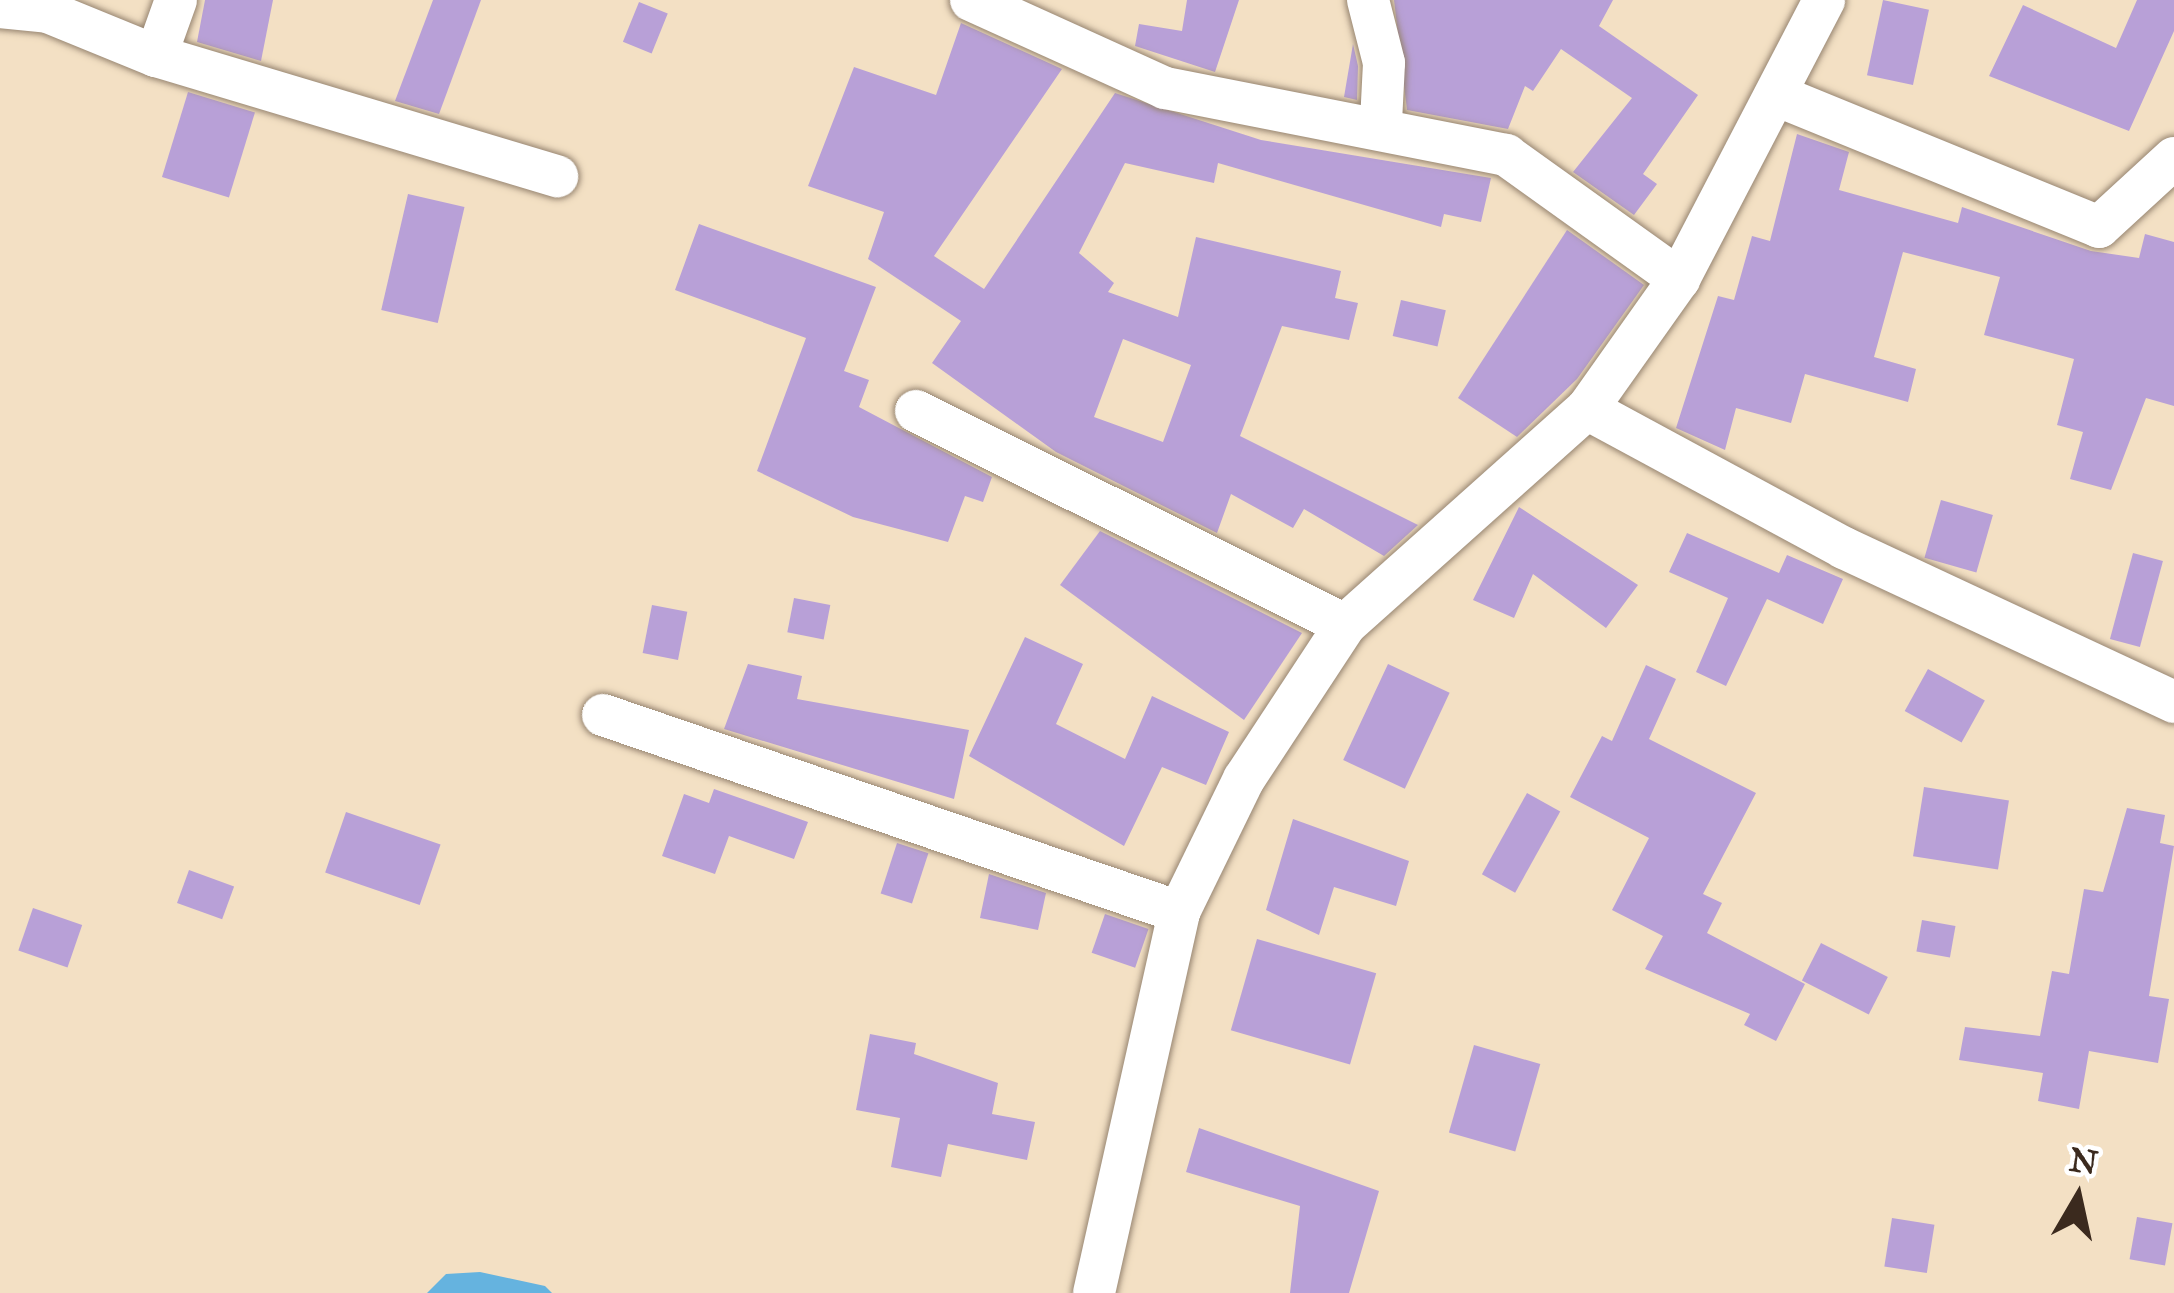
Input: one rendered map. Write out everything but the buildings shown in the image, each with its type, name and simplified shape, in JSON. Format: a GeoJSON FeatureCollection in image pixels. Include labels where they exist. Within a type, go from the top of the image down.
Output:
{"type":"FeatureCollection","features":[{"type":"Feature","properties":{"kind":"street"},"geometry":{"type":"LineString","coordinates":[[156,56],[176,0]]}},
{"type":"Feature","properties":{"kind":"street"},"geometry":{"type":"LineString","coordinates":[[971,0],[1165,88],[1381,123],[1506,155],[1679,279]]}},
{"type":"Feature","properties":{"kind":"street"},"geometry":{"type":"LineString","coordinates":[[1368,0],[1384,63],[1381,123]]}},
{"type":"Feature","properties":{"kind":"street"},"geometry":{"type":"LineString","coordinates":[[1094,1293],[1179,911],[1244,779],[1345,625],[1587,409],[1679,279],[1824,0]]}},
{"type":"Feature","properties":{"kind":"street"},"geometry":{"type":"LineString","coordinates":[[0,7],[48,12],[156,56],[557,176]]}},
{"type":"Feature","properties":{"kind":"street"},"geometry":{"type":"LineString","coordinates":[[1776,95],[2099,227],[2174,158]]}},
{"type":"Feature","properties":{"kind":"street"},"geometry":{"type":"LineString","coordinates":[[1587,409],[1844,548],[2174,702]]}},
{"type":"Feature","properties":{"kind":"street"},"geometry":{"type":"LineString","coordinates":[[916,411],[1345,625]]}},
{"type":"Feature","properties":{"kind":"street"},"geometry":{"type":"LineString","coordinates":[[603,715],[1179,911]]}},
{"type":"Feature","properties":{"kind":"water"},"geometry":{"type":"Polygon","coordinates":[[[480,1272],[545,1286],[552,1293],[427,1293],[446,1274],[480,1272]]]}}]}
